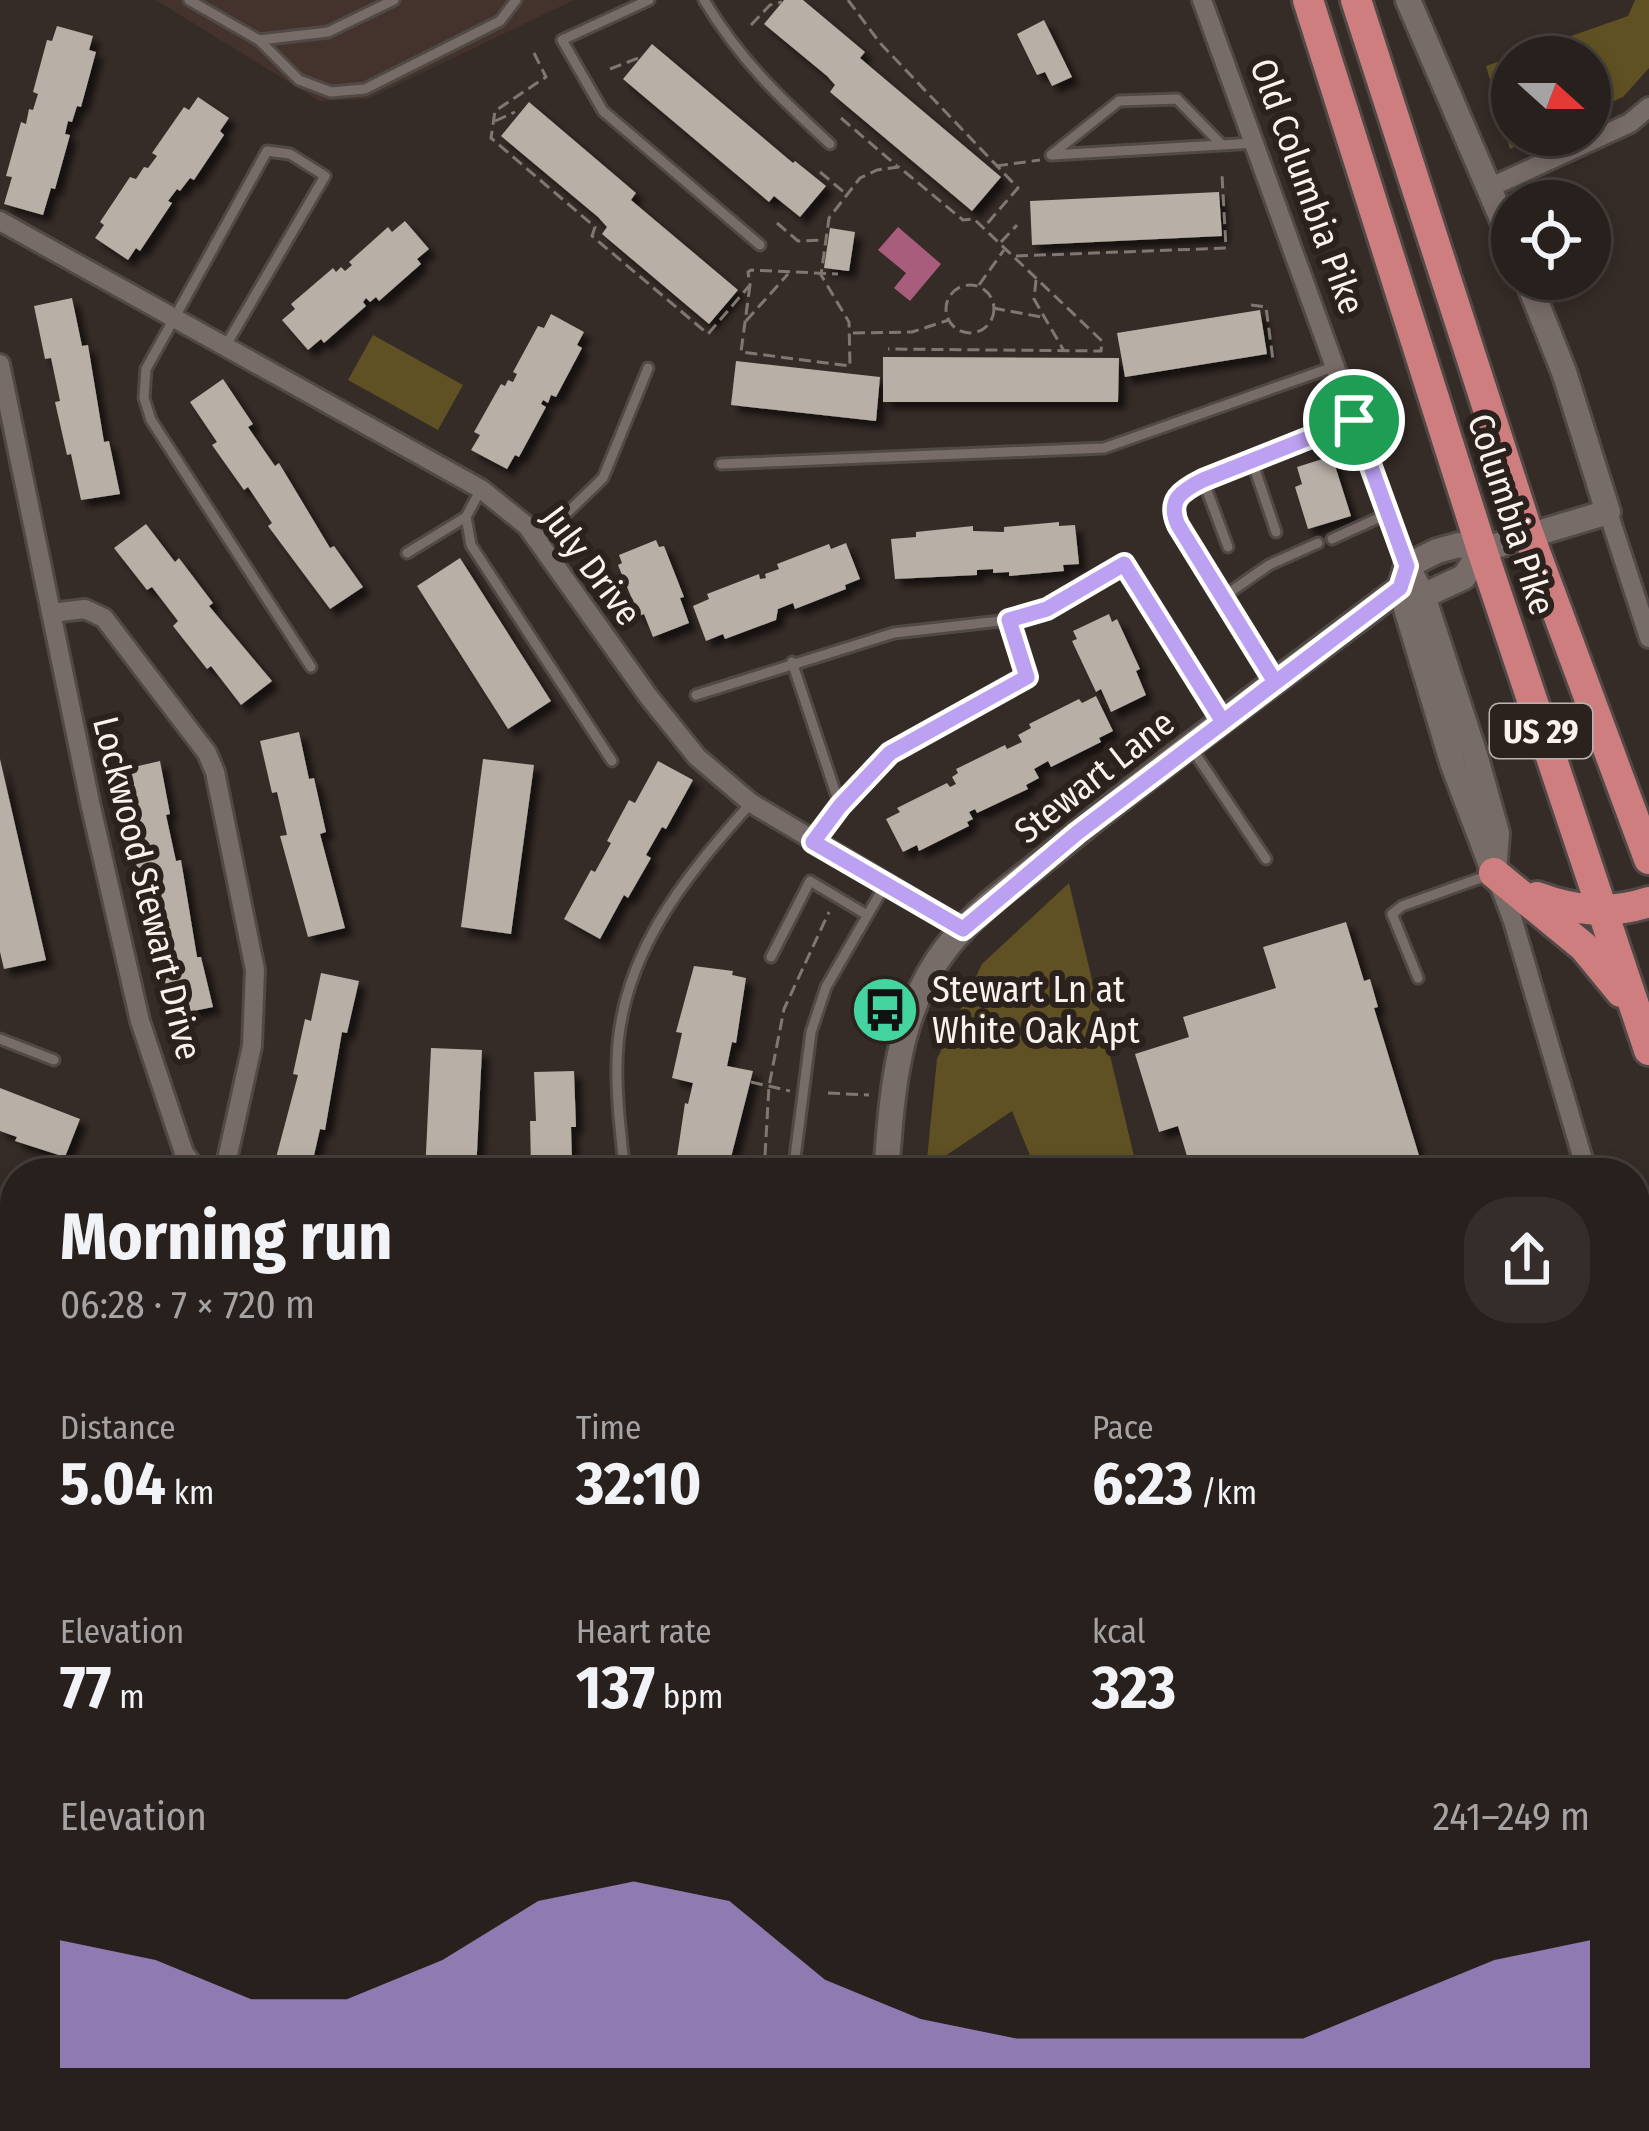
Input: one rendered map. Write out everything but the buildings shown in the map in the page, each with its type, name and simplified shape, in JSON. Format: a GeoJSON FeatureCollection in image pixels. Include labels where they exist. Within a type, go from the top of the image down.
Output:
{"type":"FeatureCollection","features":[{"type":"Feature","properties":{"kind":"highway","name":"Columbia Pike"},"geometry":{"type":"LineString","coordinates":[[1308,0],[1482,550],[1649,1050]]}},
{"type":"Feature","properties":{"kind":"highway","name":"Columbia Pike"},"geometry":{"type":"LineString","coordinates":[[1356,0],[1528,533],[1649,859]]}},
{"type":"Feature","properties":{"kind":"highway"},"geometry":{"type":"LineString","coordinates":[[1507,882],[1573,910],[1600,911],[1649,902]]}},
{"type":"Feature","properties":{"kind":"highway"},"geometry":{"type":"LineString","coordinates":[[1507,882],[1584,947],[1636,1010]]}},
{"type":"Feature","properties":{"kind":"street","name":"Old Columbia Pike"},"geometry":{"type":"LineString","coordinates":[[1202,0],[1410,583],[1450,670],[1496,832],[1513,922],[1583,1158]]}},
{"type":"Feature","properties":{"kind":"street"},"geometry":{"type":"LineString","coordinates":[[1408,0],[1491,193]]}},
{"type":"Feature","properties":{"kind":"street"},"geometry":{"type":"LineString","coordinates":[[1489,188],[1630,123],[1649,107]]}},
{"type":"Feature","properties":{"kind":"street","name":"July Drive"},"geometry":{"type":"LineString","coordinates":[[1,224],[481,489],[538,541],[685,742],[751,803],[963,929]]}},
{"type":"Feature","properties":{"kind":"street"},"geometry":{"type":"LineString","coordinates":[[1535,300],[1564,372],[1649,638]]}},
{"type":"Feature","properties":{"kind":"street","name":"Lockwood Stewart Drive"},"geometry":{"type":"LineString","coordinates":[[0,364],[140,1021],[188,1158]]}},
{"type":"Feature","properties":{"kind":"street","name":"Stewart Lane"},"geometry":{"type":"LineString","coordinates":[[887,1158],[894,1074],[913,1007],[937,961],[963,929],[1077,833],[1459,545],[1482,550],[1608,512]]}},
{"type":"Feature","properties":{"kind":"street","name":"Lockwood Stewart Drive"},"geometry":{"type":"LineString","coordinates":[[51,613],[85,609],[104,618],[207,753],[215,772],[254,970],[251,1046],[227,1158]]}},
{"type":"Feature","properties":{"kind":"lane"},"geometry":{"type":"LineString","coordinates":[[189,0],[259,40],[299,80],[331,92],[365,89],[500,21],[516,0]]}},
{"type":"Feature","properties":{"kind":"lane"},"geometry":{"type":"LineString","coordinates":[[216,0],[218,16]]}},
{"type":"Feature","properties":{"kind":"lane"},"geometry":{"type":"LineString","coordinates":[[259,40],[328,32],[394,0]]}},
{"type":"Feature","properties":{"kind":"lane"},"geometry":{"type":"LineString","coordinates":[[649,0],[562,40],[603,111],[760,245]]}},
{"type":"Feature","properties":{"kind":"lane"},"geometry":{"type":"LineString","coordinates":[[704,0],[760,80],[830,144]]}},
{"type":"Feature","properties":{"kind":"lane"},"geometry":{"type":"LineString","coordinates":[[1051,155],[1119,101],[1177,99],[1222,145]]}},
{"type":"Feature","properties":{"kind":"lane"},"geometry":{"type":"LineString","coordinates":[[1051,155],[1255,143]]}},
{"type":"Feature","properties":{"kind":"lane"},"geometry":{"type":"LineString","coordinates":[[225,346],[325,176],[290,154],[267,152],[172,318],[146,370],[144,398],[151,420],[311,667]]}},
{"type":"Feature","properties":{"kind":"lane"},"geometry":{"type":"LineString","coordinates":[[721,464],[1104,448],[1336,366]]}},
{"type":"Feature","properties":{"kind":"lane"},"geometry":{"type":"LineString","coordinates":[[538,541],[603,478],[647,368]]}},
{"type":"Feature","properties":{"kind":"lane"},"geometry":{"type":"LineString","coordinates":[[1275,682],[1172,513],[1174,499],[1203,480],[1354,420]]}},
{"type":"Feature","properties":{"kind":"lane"},"geometry":{"type":"LineString","coordinates":[[1252,461],[1276,532]]}},
{"type":"Feature","properties":{"kind":"lane"},"geometry":{"type":"LineString","coordinates":[[1203,480],[1228,547]]}},
{"type":"Feature","properties":{"kind":"lane"},"geometry":{"type":"LineString","coordinates":[[407,553],[466,517],[481,489]]}},
{"type":"Feature","properties":{"kind":"lane"},"geometry":{"type":"LineString","coordinates":[[1332,539],[1385,515]]}},
{"type":"Feature","properties":{"kind":"lane"},"geometry":{"type":"LineString","coordinates":[[466,517],[471,545],[612,760]]}},
{"type":"Feature","properties":{"kind":"lane"},"geometry":{"type":"LineString","coordinates":[[1222,597],[1268,565],[1318,542]]}},
{"type":"Feature","properties":{"kind":"lane"},"geometry":{"type":"LineString","coordinates":[[696,694],[894,633],[1009,620],[1047,609],[1124,564],[1223,722]]}},
{"type":"Feature","properties":{"kind":"lane"},"geometry":{"type":"LineString","coordinates":[[813,842],[890,753],[1027,677],[1009,620]]}},
{"type":"Feature","properties":{"kind":"lane"},"geometry":{"type":"LineString","coordinates":[[792,662],[840,806]]}},
{"type":"Feature","properties":{"kind":"lane"},"geometry":{"type":"LineString","coordinates":[[1190,746],[1266,859]]}},
{"type":"Feature","properties":{"kind":"lane"},"geometry":{"type":"LineString","coordinates":[[625,1158],[616,1060],[627,993],[659,920],[688,874],[751,803]]}},
{"type":"Feature","properties":{"kind":"lane"},"geometry":{"type":"LineString","coordinates":[[771,957],[811,881],[867,915]]}},
{"type":"Feature","properties":{"kind":"lane"},"geometry":{"type":"LineString","coordinates":[[1418,978],[1392,914],[1402,906],[1507,882]]}},
{"type":"Feature","properties":{"kind":"lane"},"geometry":{"type":"LineString","coordinates":[[795,1158],[811,1032],[826,987],[885,885]]}},
{"type":"Feature","properties":{"kind":"lane"},"geometry":{"type":"LineString","coordinates":[[0,1039],[54,1060]]}},
{"type":"Feature","properties":{"kind":"path"},"geometry":{"type":"LineString","coordinates":[[848,0],[880,43],[1018,188],[983,228]]}},
{"type":"Feature","properties":{"kind":"path"},"geometry":{"type":"LineString","coordinates":[[751,26],[770,5],[782,2]]}},
{"type":"Feature","properties":{"kind":"path"},"geometry":{"type":"LineString","coordinates":[[535,53],[547,76],[495,112],[491,138],[595,227],[592,236],[708,334],[749,285]]}},
{"type":"Feature","properties":{"kind":"path"},"geometry":{"type":"LineString","coordinates":[[610,69],[640,56]]}},
{"type":"Feature","properties":{"kind":"path"},"geometry":{"type":"LineString","coordinates":[[494,122],[515,112]]}},
{"type":"Feature","properties":{"kind":"path"},"geometry":{"type":"LineString","coordinates":[[841,118],[962,220],[974,219],[1102,341],[1101,351],[888,350]]}},
{"type":"Feature","properties":{"kind":"path"},"geometry":{"type":"LineString","coordinates":[[994,166],[1032,163],[1051,155]]}},
{"type":"Feature","properties":{"kind":"path"},"geometry":{"type":"LineString","coordinates":[[838,274],[821,275],[752,270],[748,272],[741,352],[850,366],[852,333],[845,312],[821,275],[830,214],[867,174],[899,167]]}},
{"type":"Feature","properties":{"kind":"path"},"geometry":{"type":"LineString","coordinates":[[820,172],[846,194]]}},
{"type":"Feature","properties":{"kind":"path"},"geometry":{"type":"LineString","coordinates":[[1015,256],[1226,248],[1222,175]]}},
{"type":"Feature","properties":{"kind":"path"},"geometry":{"type":"LineString","coordinates":[[777,223],[798,241],[826,240]]}},
{"type":"Feature","properties":{"kind":"path"},"geometry":{"type":"LineString","coordinates":[[999,243],[1018,225]]}},
{"type":"Feature","properties":{"kind":"path"},"geometry":{"type":"LineString","coordinates":[[978,287],[1006,249]]}},
{"type":"Feature","properties":{"kind":"path"},"geometry":{"type":"LineString","coordinates":[[744,323],[789,273]]}},
{"type":"Feature","properties":{"kind":"path"},"geometry":{"type":"LineString","coordinates":[[1037,279],[1032,292],[1064,351]]}},
{"type":"Feature","properties":{"kind":"path"},"geometry":{"type":"LineString","coordinates":[[963,286],[978,287],[990,296],[993,308],[988,325],[974,333],[958,330],[946,310],[951,295],[963,286]]}},
{"type":"Feature","properties":{"kind":"path"},"geometry":{"type":"LineString","coordinates":[[1251,305],[1266,307],[1273,361]]}},
{"type":"Feature","properties":{"kind":"path"},"geometry":{"type":"LineString","coordinates":[[993,308],[1043,318]]}},
{"type":"Feature","properties":{"kind":"path"},"geometry":{"type":"LineString","coordinates":[[852,333],[912,332],[949,320]]}},
{"type":"Feature","properties":{"kind":"path"},"geometry":{"type":"LineString","coordinates":[[765,1158],[770,1086],[784,1009],[830,912]]}},
{"type":"Feature","properties":{"kind":"path"},"geometry":{"type":"LineString","coordinates":[[751,1082],[791,1091]]}},
{"type":"Feature","properties":{"kind":"path"},"geometry":{"type":"LineString","coordinates":[[829,1093],[871,1095]]}},
{"type":"Feature","properties":{"kind":"shaded area"},"geometry":{"type":"Polygon","coordinates":[[[156,0],[574,0],[368,99],[319,101],[156,0]]]}},
{"type":"Feature","properties":{"kind":"shaded area"},"geometry":{"type":"Polygon","coordinates":[[[1635,0],[1649,0],[1649,68],[1623,97],[1611,102],[1611,36],[1571,36],[1628,16],[1635,0]]]}},
{"type":"Feature","properties":{"kind":"shaded area"},"geometry":{"type":"Polygon","coordinates":[[[898,227],[941,264],[910,301],[894,288],[906,273],[878,250],[898,227]]]}},
{"type":"Feature","properties":{"kind":"shaded area"},"geometry":{"type":"Polygon","coordinates":[[[373,335],[463,385],[438,430],[348,380],[373,335]]]}},
{"type":"Feature","properties":{"kind":"shaded area"},"geometry":{"type":"Polygon","coordinates":[[[1069,883],[1134,1158],[1031,1158],[1012,1111],[942,1158],[927,1158],[937,1059],[982,964],[1069,883]]]}},
{"type":"Feature","properties":{"kind":"place","name":"Stewart Ln at White Oak Apt"},"geometry":{"type":"Point","coordinates":[885,1010]}},
{"type":"Feature","properties":{"kind":"route"},"geometry":{"type":"LineString","coordinates":[[1354,420],[1407,566],[1400,588],[1077,833],[963,929],[813,842],[890,753],[1027,677],[1009,620],[1047,609],[1124,564],[1223,722],[1275,682],[1178,525],[1172,513],[1174,499],[1203,480],[1354,420]]}}]}
